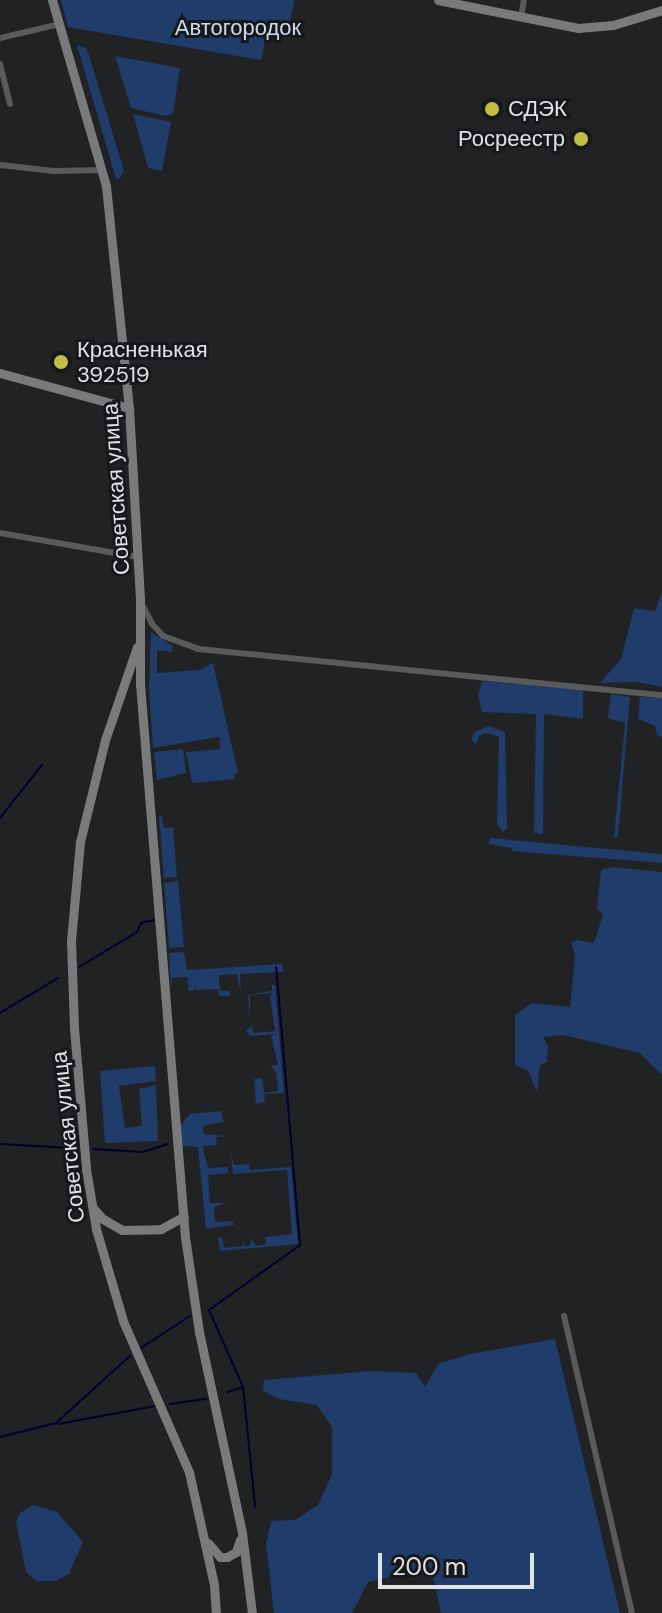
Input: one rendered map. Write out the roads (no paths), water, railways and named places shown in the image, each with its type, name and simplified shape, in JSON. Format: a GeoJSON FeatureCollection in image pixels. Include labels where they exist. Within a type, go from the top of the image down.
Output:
{"type":"FeatureCollection","features":[{"type":"Feature","properties":{"kind":"main road","name":"Советская улица"},"geometry":{"type":"LineString","coordinates":[[52,0],[103,170],[129,408],[140,600],[137,646],[97,767],[75,880],[71,987],[92,1207],[118,1308],[189,1472],[205,1537],[216,1613]]}},
{"type":"Feature","properties":{"kind":"main road"},"geometry":{"type":"LineString","coordinates":[[438,0],[521,18],[590,27],[637,20],[662,10]]}},
{"type":"Feature","properties":{"kind":"main road"},"geometry":{"type":"LineString","coordinates":[[0,373],[129,408]]}},
{"type":"Feature","properties":{"kind":"main road"},"geometry":{"type":"LineString","coordinates":[[137,646],[184,1216],[199,1332],[242,1533],[252,1613]]}},
{"type":"Feature","properties":{"kind":"main road"},"geometry":{"type":"LineString","coordinates":[[92,1207],[103,1219],[122,1230],[161,1229],[184,1216]]}},
{"type":"Feature","properties":{"kind":"main road"},"geometry":{"type":"LineString","coordinates":[[205,1537],[214,1553],[227,1557],[236,1552],[242,1533]]}},
{"type":"Feature","properties":{"kind":"street"},"geometry":{"type":"LineString","coordinates":[[521,18],[524,0]]}},
{"type":"Feature","properties":{"kind":"street"},"geometry":{"type":"LineString","coordinates":[[0,38],[60,24]]}},
{"type":"Feature","properties":{"kind":"street"},"geometry":{"type":"LineString","coordinates":[[0,64],[10,104]]}},
{"type":"Feature","properties":{"kind":"street"},"geometry":{"type":"LineString","coordinates":[[0,165],[54,171],[103,170]]}},
{"type":"Feature","properties":{"kind":"street"},"geometry":{"type":"LineString","coordinates":[[0,533],[138,557]]}},
{"type":"Feature","properties":{"kind":"street"},"geometry":{"type":"LineString","coordinates":[[140,600],[152,624],[163,636],[198,649],[662,695]]}},
{"type":"Feature","properties":{"kind":"street"},"geometry":{"type":"LineString","coordinates":[[564,1316],[632,1613]]}},
{"type":"Feature","properties":{"kind":"waterway"},"geometry":{"type":"LineString","coordinates":[[0,818],[42,765]]}},
{"type":"Feature","properties":{"kind":"waterway"},"geometry":{"type":"LineString","coordinates":[[79,967],[137,932],[141,923],[154,920]]}},
{"type":"Feature","properties":{"kind":"waterway"},"geometry":{"type":"LineString","coordinates":[[243,1387],[209,1310],[300,1245],[276,967]]}},
{"type":"Feature","properties":{"kind":"waterway"},"geometry":{"type":"LineString","coordinates":[[0,1013],[58,978]]}},
{"type":"Feature","properties":{"kind":"waterway"},"geometry":{"type":"LineString","coordinates":[[0,1144],[71,1148]]}},
{"type":"Feature","properties":{"kind":"waterway"},"geometry":{"type":"LineString","coordinates":[[93,1149],[143,1152],[168,1144]]}},
{"type":"Feature","properties":{"kind":"waterway"},"geometry":{"type":"LineString","coordinates":[[141,1348],[190,1316]]}},
{"type":"Feature","properties":{"kind":"waterway"},"geometry":{"type":"LineString","coordinates":[[0,1437],[56,1423],[130,1356]]}},
{"type":"Feature","properties":{"kind":"waterway"},"geometry":{"type":"LineString","coordinates":[[227,1392],[243,1387],[255,1506]]}},
{"type":"Feature","properties":{"kind":"waterway"},"geometry":{"type":"LineString","coordinates":[[170,1404],[207,1399]]}},
{"type":"Feature","properties":{"kind":"waterway"},"geometry":{"type":"LineString","coordinates":[[58,1424],[155,1406]]}},
{"type":"Feature","properties":{"kind":"place","name":"СДЭК"},"geometry":{"type":"Point","coordinates":[492,109]}},
{"type":"Feature","properties":{"kind":"place","name":"Росреестр"},"geometry":{"type":"Point","coordinates":[581,139]}},
{"type":"Feature","properties":{"kind":"place","name":"Красненькая 392519"},"geometry":{"type":"Point","coordinates":[61,362]}},
{"type":"Feature","properties":{"kind":"park label","name":"Автогородок"},"geometry":{"type":"Point","coordinates":[238,28]}}]}
